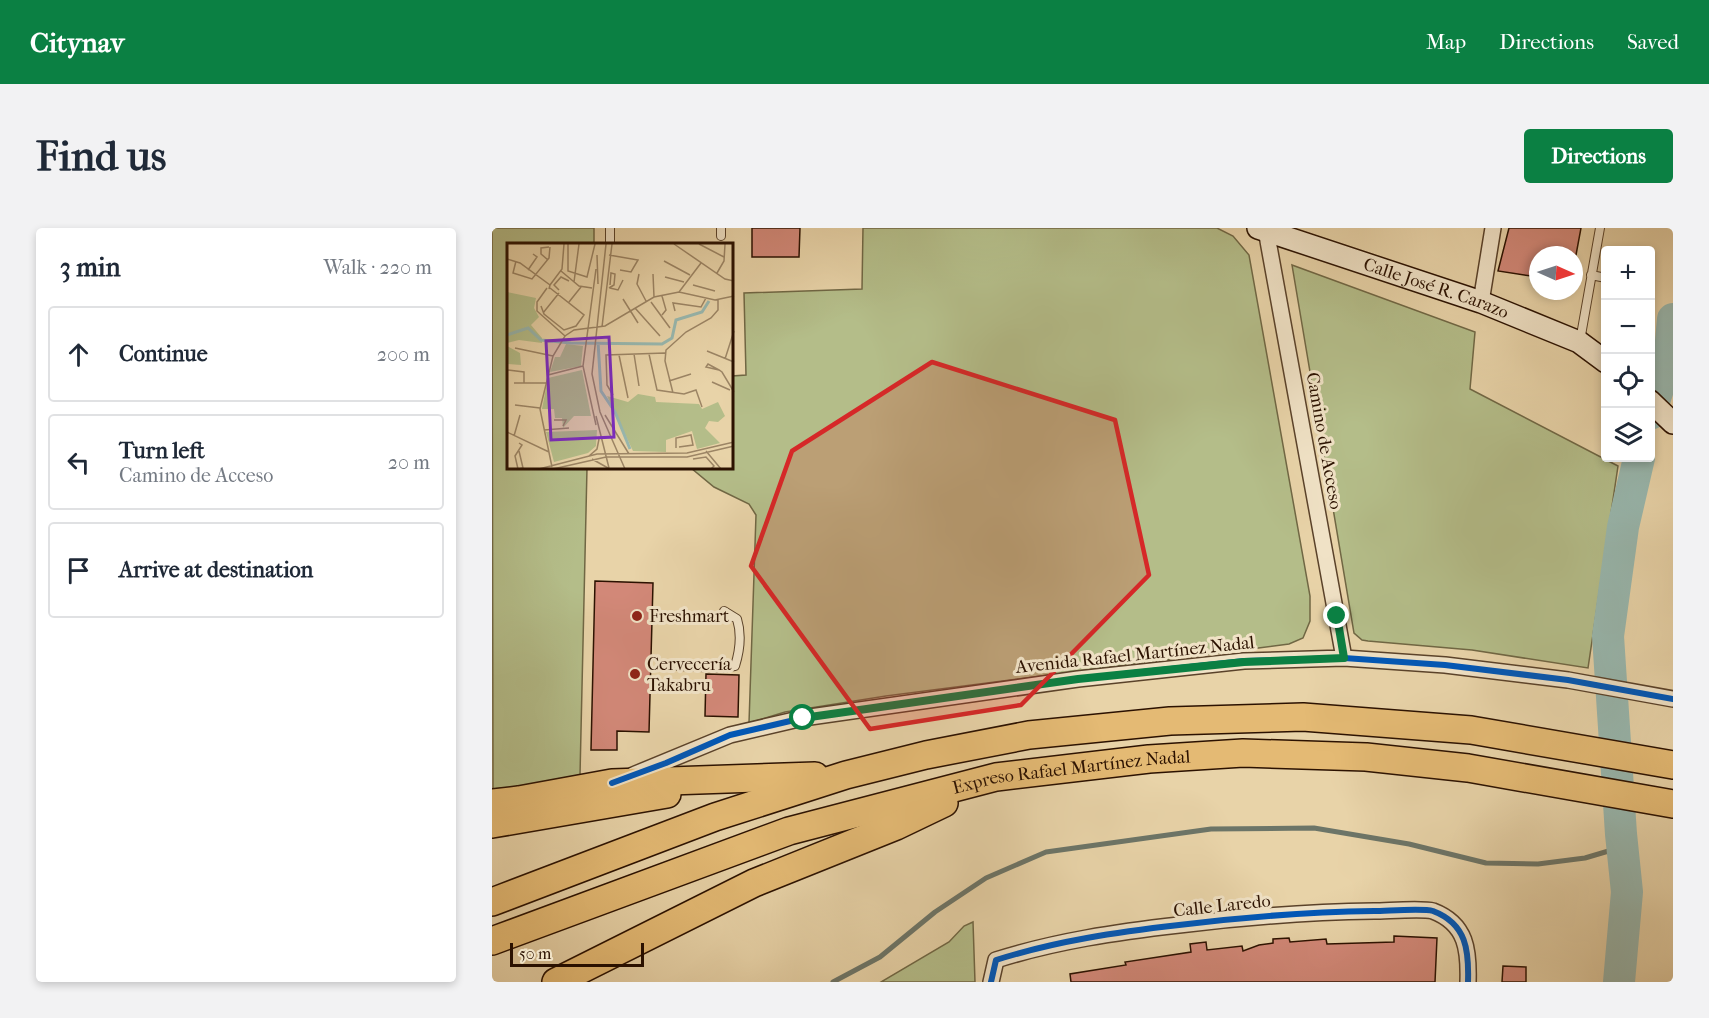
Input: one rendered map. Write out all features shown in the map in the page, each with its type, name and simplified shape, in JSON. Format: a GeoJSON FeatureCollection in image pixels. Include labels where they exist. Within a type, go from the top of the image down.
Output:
{"type":"FeatureCollection","features":[{"type":"Feature","properties":{"kind":"highway","name":"Expreso Rafael Martínez Nadal"},"geometry":{"type":"LineString","coordinates":[[492,902],[715,817],[846,775],[926,755],[1029,735],[1170,721],[1303,717],[1471,730],[1673,765]]}},
{"type":"Feature","properties":{"kind":"highway","name":"Expreso Rafael Martínez Nadal"},"geometry":{"type":"LineString","coordinates":[[492,941],[789,831],[996,777],[1149,759],[1243,753],[1366,757],[1468,768],[1673,804]]}},
{"type":"Feature","properties":{"kind":"highway"},"geometry":{"type":"LineString","coordinates":[[493,809],[612,783],[846,775]]}},
{"type":"Feature","properties":{"kind":"highway"},"geometry":{"type":"LineString","coordinates":[[493,809],[603,806],[751,777]]}},
{"type":"Feature","properties":{"kind":"highway"},"geometry":{"type":"LineString","coordinates":[[556,982],[754,883],[896,826],[996,777]]}},
{"type":"Feature","properties":{"kind":"street"},"geometry":{"type":"LineString","coordinates":[[1481,302],[1493,228]]}},
{"type":"Feature","properties":{"kind":"street","name":"Calle José R. Carazo"},"geometry":{"type":"LineString","coordinates":[[1262,229],[1481,302],[1579,342],[1601,359]]}},
{"type":"Feature","properties":{"kind":"street","name":"Camino de Acceso"},"geometry":{"type":"LineString","coordinates":[[1262,229],[1344,658]]}},
{"type":"Feature","properties":{"kind":"street"},"geometry":{"type":"LineString","coordinates":[[1655,406],[1673,423]]}},
{"type":"Feature","properties":{"kind":"street","name":"Avenida Rafael Martínez Nadal"},"geometry":{"type":"LineString","coordinates":[[612,783],[666,763],[730,735],[803,718],[1078,679],[1244,662],[1344,658],[1444,665],[1568,680],[1673,699]]}},
{"type":"Feature","properties":{"kind":"street","name":"Calle Laredo"},"geometry":{"type":"LineString","coordinates":[[991,982],[996,960],[1028,950],[1112,933],[1313,912],[1432,910],[1453,924],[1465,939],[1469,958],[1468,982]]}},
{"type":"Feature","properties":{"kind":"lane"},"geometry":{"type":"LineString","coordinates":[[1579,342],[1600,228]]}},
{"type":"Feature","properties":{"kind":"lane"},"geometry":{"type":"LineString","coordinates":[[1591,275],[1601,277]]}},
{"type":"Feature","properties":{"kind":"lane"},"geometry":{"type":"LineString","coordinates":[[678,666],[721,668],[735,666],[739,654],[741,631],[738,619],[724,612]]}},
{"type":"Feature","properties":{"kind":"highlighted area"},"geometry":{"type":"Polygon","coordinates":[[[932,362],[1115,420],[1149,575],[1021,705],[870,729],[751,566],[792,451],[932,362]]]}},
{"type":"Feature","properties":{"kind":"green space"},"geometry":{"type":"Polygon","coordinates":[[[492,228],[594,228],[594,243],[507,243],[507,470],[587,470],[580,775],[532,785],[493,789],[492,228]]]}},
{"type":"Feature","properties":{"kind":"green space"},"geometry":{"type":"Polygon","coordinates":[[[863,228],[1217,228],[1233,236],[1249,255],[1310,596],[1310,621],[1303,638],[1289,644],[886,696],[785,712],[749,723],[756,515],[749,504],[714,487],[693,470],[734,470],[734,376],[746,375],[744,293],[862,289],[863,228]]]}},
{"type":"Feature","properties":{"kind":"green space"},"geometry":{"type":"Polygon","coordinates":[[[1292,265],[1475,332],[1470,389],[1601,457],[1601,462],[1610,462],[1618,466],[1588,668],[1472,650],[1368,641],[1362,640],[1354,633],[1292,265]]]}},
{"type":"Feature","properties":{"kind":"green space"},"geometry":{"type":"Polygon","coordinates":[[[973,922],[975,982],[881,982],[949,942],[964,926],[973,922]]]}},
{"type":"Feature","properties":{"kind":"building"},"geometry":{"type":"Polygon","coordinates":[[[752,228],[800,228],[799,257],[752,257],[752,228]]]}},
{"type":"Feature","properties":{"kind":"building"},"geometry":{"type":"Polygon","coordinates":[[[1509,228],[1581,228],[1578,246],[1529,246],[1529,276],[1498,271],[1509,228]]]}},
{"type":"Feature","properties":{"kind":"building"},"geometry":{"type":"Polygon","coordinates":[[[595,581],[653,583],[649,732],[617,731],[617,750],[591,750],[595,581]]]}},
{"type":"Feature","properties":{"kind":"building"},"geometry":{"type":"Polygon","coordinates":[[[706,674],[739,675],[738,717],[705,716],[706,674]]]}},
{"type":"Feature","properties":{"kind":"building"},"geometry":{"type":"Polygon","coordinates":[[[1394,936],[1437,938],[1435,982],[1071,982],[1070,974],[1126,965],[1125,962],[1191,952],[1190,944],[1206,942],[1207,950],[1242,946],[1243,951],[1273,943],[1273,939],[1289,938],[1290,942],[1326,939],[1327,944],[1394,942],[1394,936]]]}},
{"type":"Feature","properties":{"kind":"building"},"geometry":{"type":"Polygon","coordinates":[[[1503,966],[1526,967],[1526,982],[1502,982],[1503,966]]]}},
{"type":"Feature","properties":{"kind":"waterway"},"geometry":{"type":"LineString","coordinates":[[1652,408],[1670,352],[1673,319]]}},
{"type":"Feature","properties":{"kind":"waterway"},"geometry":{"type":"LineString","coordinates":[[1619,982],[1627,892],[1608,636],[1623,527],[1638,462]]}},
{"type":"Feature","properties":{"kind":"waterway"},"geometry":{"type":"LineString","coordinates":[[833,982],[880,957],[935,912],[986,878],[1046,852],[1211,829],[1314,828],[1409,844],[1486,863],[1538,864],[1585,858],[1622,847]]}},
{"type":"Feature","properties":{"kind":"cycle path"},"geometry":{"type":"LineString","coordinates":[[612,783],[666,763],[730,735],[803,718],[1078,679],[1244,661],[1344,658],[1445,665],[1568,680],[1673,699]]}},
{"type":"Feature","properties":{"kind":"cycle path"},"geometry":{"type":"LineString","coordinates":[[991,982],[996,960],[1087,938],[1252,917],[1325,912],[1413,910],[1433,911],[1453,923],[1464,940],[1468,960],[1468,982]]}},
{"type":"Feature","properties":{"kind":"place","name":"Freshmart"},"geometry":{"type":"Point","coordinates":[637,616]}},
{"type":"Feature","properties":{"kind":"place","name":"Cervecería Takabru"},"geometry":{"type":"Point","coordinates":[635,674]}},
{"type":"Feature","properties":{"kind":"route"},"geometry":{"type":"LineString","coordinates":[[803,718],[1078,679],[1244,662],[1344,658],[1337,616]]}}]}
